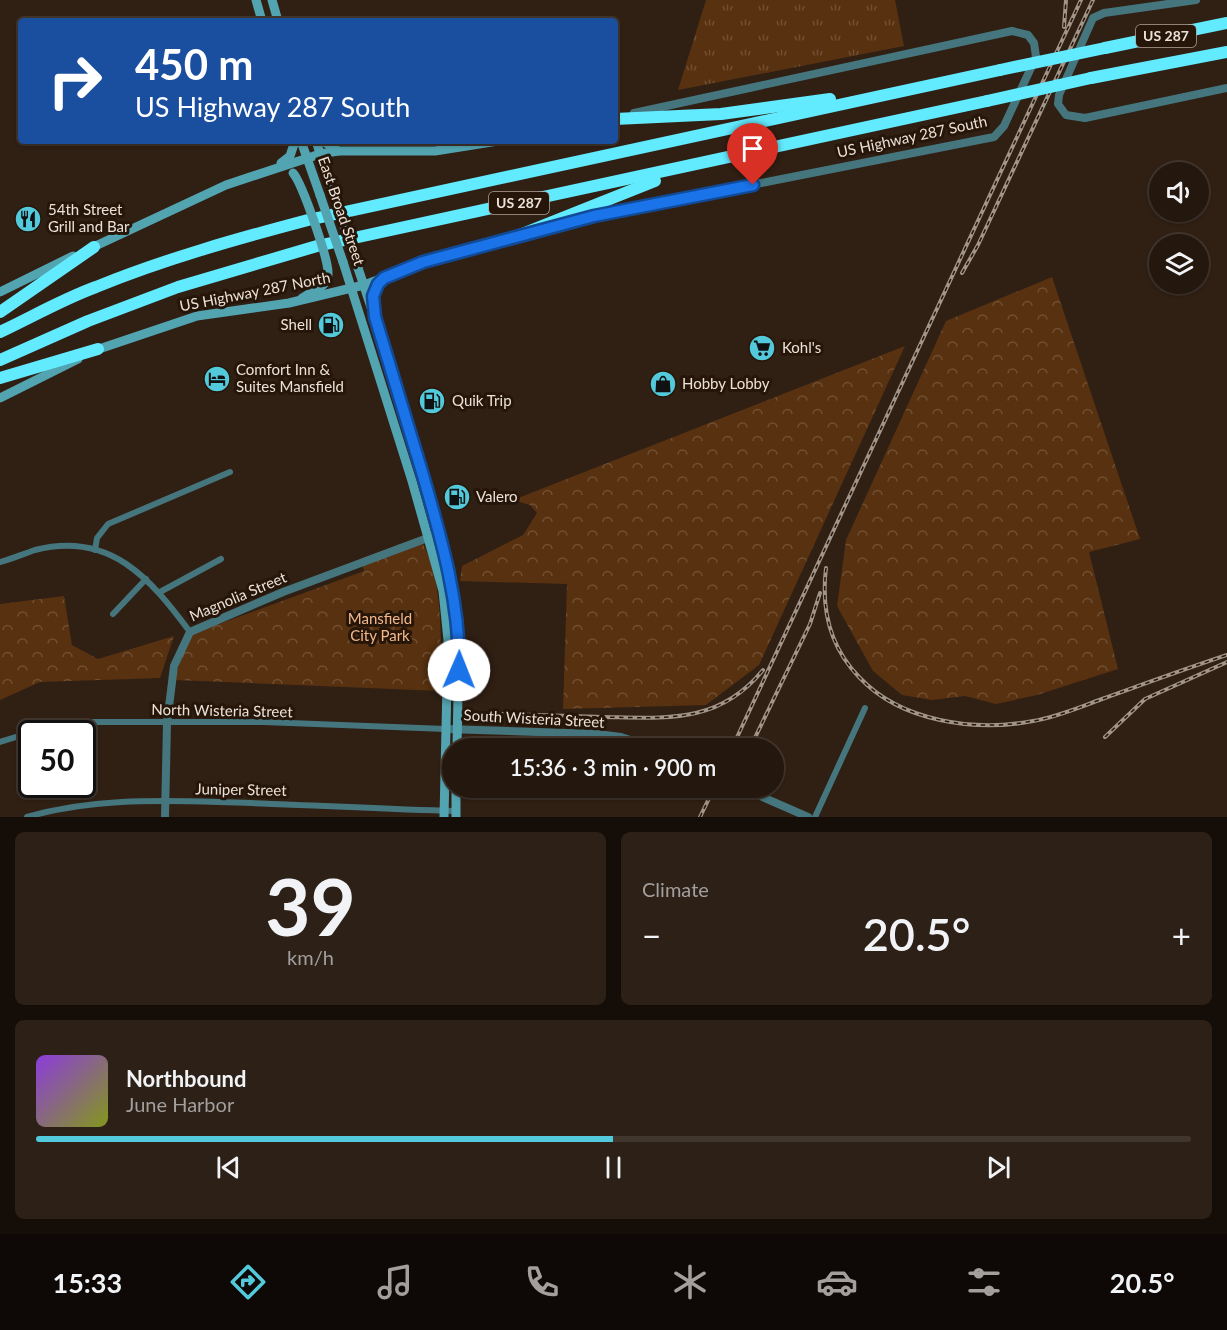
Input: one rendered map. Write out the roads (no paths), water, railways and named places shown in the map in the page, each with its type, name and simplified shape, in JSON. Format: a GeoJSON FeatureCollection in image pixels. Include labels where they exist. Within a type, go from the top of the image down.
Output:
{"type":"FeatureCollection","features":[{"type":"Feature","properties":{"kind":"highway","name":"US 287"},"geometry":{"type":"LineString","coordinates":[[0,332],[93,288],[176,258],[274,229],[346,211],[947,81],[1227,23]]}},
{"type":"Feature","properties":{"kind":"highway","name":"US 287"},"geometry":{"type":"LineString","coordinates":[[0,360],[88,321],[178,287],[317,246],[685,168],[1091,78],[1227,52]]}},
{"type":"Feature","properties":{"kind":"highway"},"geometry":{"type":"LineString","coordinates":[[1144,67],[1165,70],[1227,60]]}},
{"type":"Feature","properties":{"kind":"highway"},"geometry":{"type":"LineString","coordinates":[[618,118],[721,114],[778,107],[924,81],[947,81]]}},
{"type":"Feature","properties":{"kind":"highway"},"geometry":{"type":"LineString","coordinates":[[517,237],[685,168]]}},
{"type":"Feature","properties":{"kind":"highway"},"geometry":{"type":"LineString","coordinates":[[0,312],[94,247]]}},
{"type":"Feature","properties":{"kind":"highway"},"geometry":{"type":"LineString","coordinates":[[0,378],[98,349]]}},
{"type":"Feature","properties":{"kind":"main road"},"geometry":{"type":"LineString","coordinates":[[256,0],[261,18]]}},
{"type":"Feature","properties":{"kind":"main road"},"geometry":{"type":"LineString","coordinates":[[272,0],[277,18]]}},
{"type":"Feature","properties":{"kind":"main road"},"geometry":{"type":"LineString","coordinates":[[278,165],[290,156],[294,144]]}},
{"type":"Feature","properties":{"kind":"main road","name":"East Broad Street"},"geometry":{"type":"LineString","coordinates":[[303,144],[352,288],[429,538],[442,591],[448,640],[444,814]]}},
{"type":"Feature","properties":{"kind":"main road","name":"East Broad Street"},"geometry":{"type":"LineString","coordinates":[[317,144],[395,379],[454,591],[459,640],[457,738]]}},
{"type":"Feature","properties":{"kind":"main road"},"geometry":{"type":"LineString","coordinates":[[328,144],[338,151]]}},
{"type":"Feature","properties":{"kind":"main road"},"geometry":{"type":"LineString","coordinates":[[0,292],[226,185],[278,165],[338,151],[435,151],[479,144]]}},
{"type":"Feature","properties":{"kind":"main road"},"geometry":{"type":"LineString","coordinates":[[278,165],[292,173],[301,184],[327,263],[327,279],[322,286],[298,301]]}},
{"type":"Feature","properties":{"kind":"main road","name":"US Highway 287 South"},"geometry":{"type":"LineString","coordinates":[[352,288],[447,254],[517,237]]}},
{"type":"Feature","properties":{"kind":"main road"},"geometry":{"type":"LineString","coordinates":[[375,317],[373,293],[384,278]]}},
{"type":"Feature","properties":{"kind":"main road","name":"US Highway 287 North"},"geometry":{"type":"LineString","coordinates":[[0,398],[98,349],[197,316],[298,301],[352,288]]}},
{"type":"Feature","properties":{"kind":"main road"},"geometry":{"type":"LineString","coordinates":[[381,383],[395,379]]}},
{"type":"Feature","properties":{"kind":"main road"},"geometry":{"type":"LineString","coordinates":[[412,481],[423,477]]}},
{"type":"Feature","properties":{"kind":"main road"},"geometry":{"type":"LineString","coordinates":[[442,591],[454,591]]}},
{"type":"Feature","properties":{"kind":"main road"},"geometry":{"type":"LineString","coordinates":[[448,640],[459,640]]}},
{"type":"Feature","properties":{"kind":"main road"},"geometry":{"type":"LineString","coordinates":[[456,798],[456,814]]}},
{"type":"Feature","properties":{"kind":"street"},"geometry":{"type":"LineString","coordinates":[[1196,0],[1104,13],[1093,18],[1059,95],[1058,104],[1066,115],[1085,118],[1227,88]]}},
{"type":"Feature","properties":{"kind":"street","name":"US Highway 287 South"},"geometry":{"type":"LineString","coordinates":[[517,237],[594,216],[990,139],[1004,126],[1036,57],[1036,48],[1028,35],[1012,31],[618,117]]}},
{"type":"Feature","properties":{"kind":"street"},"geometry":{"type":"LineString","coordinates":[[95,550],[97,538],[108,524],[230,472]]}},
{"type":"Feature","properties":{"kind":"street","name":"Magnolia Street"},"geometry":{"type":"LineString","coordinates":[[165,817],[168,723],[174,666],[190,632],[283,592],[440,534]]}},
{"type":"Feature","properties":{"kind":"street"},"geometry":{"type":"LineString","coordinates":[[0,562],[50,548],[68,546],[95,550],[121,560],[146,579],[160,592],[190,632]]}},
{"type":"Feature","properties":{"kind":"street"},"geometry":{"type":"LineString","coordinates":[[160,592],[221,559]]}},
{"type":"Feature","properties":{"kind":"street"},"geometry":{"type":"LineString","coordinates":[[113,614],[146,579]]}},
{"type":"Feature","properties":{"kind":"street"},"geometry":{"type":"LineString","coordinates":[[814,817],[865,708]]}},
{"type":"Feature","properties":{"kind":"street","name":"North Wisteria Street"},"geometry":{"type":"LineString","coordinates":[[0,742],[32,732],[92,722],[263,722],[446,729]]}},
{"type":"Feature","properties":{"kind":"street","name":"South Wisteria Street"},"geometry":{"type":"LineString","coordinates":[[446,729],[597,734],[624,738]]}},
{"type":"Feature","properties":{"kind":"street"},"geometry":{"type":"LineString","coordinates":[[765,798],[808,817]]}},
{"type":"Feature","properties":{"kind":"street","name":"Juniper Street"},"geometry":{"type":"LineString","coordinates":[[27,817],[56,808],[91,803],[165,801],[456,814]]}},
{"type":"Feature","properties":{"kind":"railway"},"geometry":{"type":"LineString","coordinates":[[1064,27],[1066,0]]}},
{"type":"Feature","properties":{"kind":"railway"},"geometry":{"type":"LineString","coordinates":[[737,738],[1081,0]]}},
{"type":"Feature","properties":{"kind":"railway"},"geometry":{"type":"LineString","coordinates":[[962,273],[978,245],[1093,0]]}},
{"type":"Feature","properties":{"kind":"railway"},"geometry":{"type":"LineString","coordinates":[[826,568],[825,598],[830,627],[834,640],[849,665],[876,692],[917,714],[940,720],[987,725],[1042,719],[1068,712],[1227,655]]}},
{"type":"Feature","properties":{"kind":"railway"},"geometry":{"type":"LineString","coordinates":[[755,738],[810,624],[820,593]]}},
{"type":"Feature","properties":{"kind":"railway"},"geometry":{"type":"LineString","coordinates":[[1105,737],[1145,699],[1227,662]]}},
{"type":"Feature","properties":{"kind":"railway"},"geometry":{"type":"LineString","coordinates":[[502,714],[649,718],[690,714],[710,709],[728,700],[746,688],[763,670]]}},
{"type":"Feature","properties":{"kind":"railway"},"geometry":{"type":"LineString","coordinates":[[700,817],[709,798]]}},
{"type":"Feature","properties":{"kind":"place","name":"54th Street Grill and Bar"},"geometry":{"type":"Point","coordinates":[28,219]}},
{"type":"Feature","properties":{"kind":"place","name":"Shell"},"geometry":{"type":"Point","coordinates":[331,325]}},
{"type":"Feature","properties":{"kind":"place","name":"Kohl's"},"geometry":{"type":"Point","coordinates":[762,348]}},
{"type":"Feature","properties":{"kind":"place","name":"Comfort Inn & Suites Mansfield"},"geometry":{"type":"Point","coordinates":[217,379]}},
{"type":"Feature","properties":{"kind":"place","name":"Hobby Lobby"},"geometry":{"type":"Point","coordinates":[663,384]}},
{"type":"Feature","properties":{"kind":"place","name":"Quik Trip"},"geometry":{"type":"Point","coordinates":[432,401]}},
{"type":"Feature","properties":{"kind":"place","name":"Valero"},"geometry":{"type":"Point","coordinates":[457,497]}},
{"type":"Feature","properties":{"kind":"park label","name":"Mansfield City Park"},"geometry":{"type":"Point","coordinates":[380,628]}}]}
